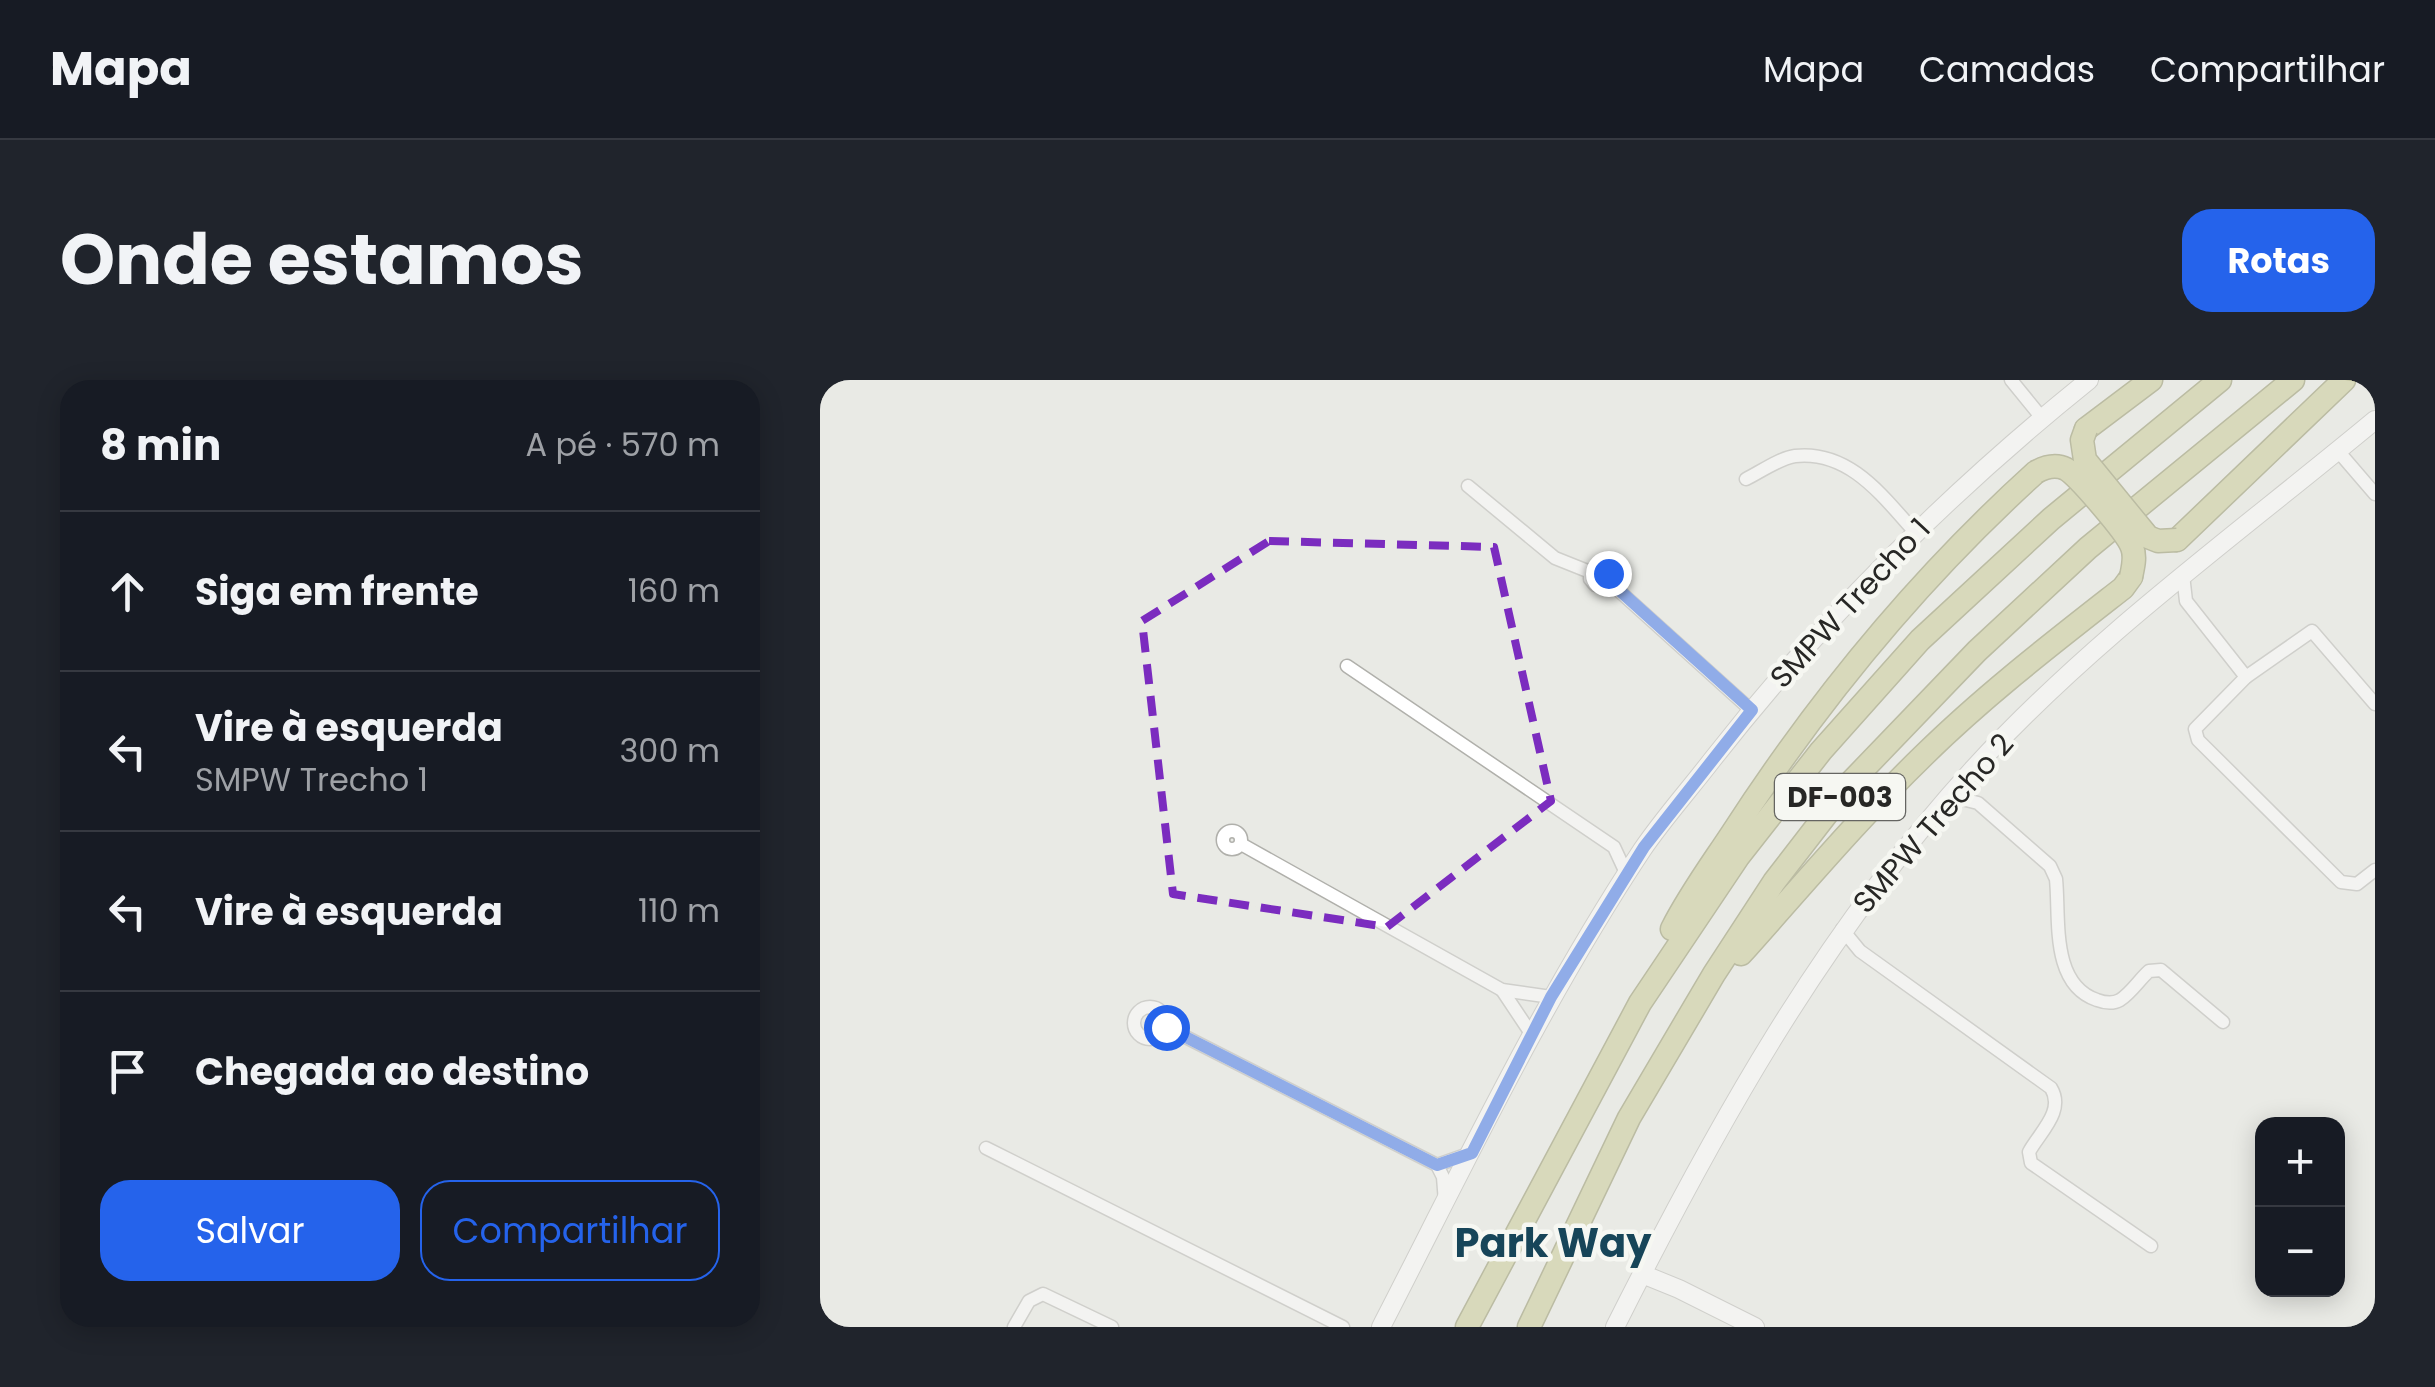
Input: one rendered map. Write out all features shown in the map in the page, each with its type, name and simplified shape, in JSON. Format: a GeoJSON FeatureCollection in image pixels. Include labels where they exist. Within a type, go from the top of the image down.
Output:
{"type":"FeatureCollection","features":[{"type":"Feature","properties":{"kind":"highway"},"geometry":{"type":"LineString","coordinates":[[2151,380],[2086,429],[2082,440],[2085,460],[2148,537],[2158,541],[2177,540],[2344,380]]}},
{"type":"Feature","properties":{"kind":"highway","name":"DF-003"},"geometry":{"type":"LineString","coordinates":[[1467,1327],[1640,1003],[1738,858],[1821,752],[1920,640],[2051,519],[2220,380]]}},
{"type":"Feature","properties":{"kind":"highway","name":"DF-003"},"geometry":{"type":"LineString","coordinates":[[1528,1327],[1629,1118],[1714,974],[1774,882],[1852,781],[1978,650],[2088,548],[2293,380]]}},
{"type":"Feature","properties":{"kind":"highway"},"geometry":{"type":"LineString","coordinates":[[1640,1003],[1675,923],[1762,787],[1820,710],[1972,530],[2036,472],[2055,466],[2066,469],[2130,542],[2134,560],[2131,577],[1926,753],[1815,868],[1736,959],[1714,974]]}},
{"type":"Feature","properties":{"kind":"street"},"geometry":{"type":"LineString","coordinates":[[2010,380],[2042,418]]}},
{"type":"Feature","properties":{"kind":"street","name":"SMPW Trecho 1"},"geometry":{"type":"LineString","coordinates":[[1378,1326],[1551,997],[1644,847],[1822,626],[1915,532],[2089,380]]}},
{"type":"Feature","properties":{"kind":"street","name":"SMPW Trecho 2"},"geometry":{"type":"LineString","coordinates":[[1615,1327],[1720,1123],[1770,1038],[1842,929],[1950,796],[2086,658],[2375,420]]}},
{"type":"Feature","properties":{"kind":"street"},"geometry":{"type":"LineString","coordinates":[[2338,451],[2375,494]]}},
{"type":"Feature","properties":{"kind":"street"},"geometry":{"type":"LineString","coordinates":[[1746,479],[1794,456],[1832,460],[1863,475],[1915,532]]}},
{"type":"Feature","properties":{"kind":"street"},"geometry":{"type":"LineString","coordinates":[[1468,486],[1556,558],[1590,572],[1594,584],[1602,585],[1608,580],[1752,710]]}},
{"type":"Feature","properties":{"kind":"street"},"geometry":{"type":"LineString","coordinates":[[2183,576],[2186,602]]}},
{"type":"Feature","properties":{"kind":"street"},"geometry":{"type":"LineString","coordinates":[[2163,592],[2186,602],[2246,677]]}},
{"type":"Feature","properties":{"kind":"street"},"geometry":{"type":"LineString","coordinates":[[2375,704],[2312,630],[2246,677],[2195,730],[2198,740],[2341,882],[2357,884],[2375,870]]}},
{"type":"Feature","properties":{"kind":"street"},"geometry":{"type":"LineString","coordinates":[[1348,666],[1614,847],[1626,875]]}},
{"type":"Feature","properties":{"kind":"street"},"geometry":{"type":"LineString","coordinates":[[1967,776],[1978,803],[2050,866],[2056,879],[2062,963],[2072,981],[2098,1001],[2114,1002],[2148,972],[2161,970],[2222,1022]]}},
{"type":"Feature","properties":{"kind":"street"},"geometry":{"type":"LineString","coordinates":[[1950,796],[1978,803]]}},
{"type":"Feature","properties":{"kind":"street"},"geometry":{"type":"LineString","coordinates":[[1241,844],[1502,990],[1551,997]]}},
{"type":"Feature","properties":{"kind":"street"},"geometry":{"type":"LineString","coordinates":[[1614,847],[1644,847]]}},
{"type":"Feature","properties":{"kind":"street"},"geometry":{"type":"LineString","coordinates":[[1842,929],[1860,951],[2051,1088],[2056,1095],[2055,1110],[2028,1152],[2031,1163],[2151,1246]]}},
{"type":"Feature","properties":{"kind":"street"},"geometry":{"type":"LineString","coordinates":[[1830,948],[1860,951]]}},
{"type":"Feature","properties":{"kind":"street"},"geometry":{"type":"LineString","coordinates":[[1502,990],[1532,1035]]}},
{"type":"Feature","properties":{"kind":"street"},"geometry":{"type":"LineString","coordinates":[[1166,1027],[1437,1165],[1443,1177],[1445,1204]]}},
{"type":"Feature","properties":{"kind":"street"},"geometry":{"type":"LineString","coordinates":[[986,1148],[1344,1327]]}},
{"type":"Feature","properties":{"kind":"street"},"geometry":{"type":"LineString","coordinates":[[1437,1165],[1472,1153]]}},
{"type":"Feature","properties":{"kind":"street"},"geometry":{"type":"LineString","coordinates":[[1642,1274],[1679,1288],[1755,1327]]}},
{"type":"Feature","properties":{"kind":"street"},"geometry":{"type":"LineString","coordinates":[[1014,1327],[1029,1300],[1043,1294],[1112,1327]]}},
{"type":"Feature","properties":{"kind":"highlighted area"},"geometry":{"type":"Polygon","coordinates":[[[1269,541],[1494,547],[1551,801],[1387,927],[1173,894],[1142,621],[1269,541]]]}},
{"type":"Feature","properties":{"kind":"district","name":"Park Way"},"geometry":{"type":"Point","coordinates":[1553,1243]}},
{"type":"Feature","properties":{"kind":"route"},"geometry":{"type":"LineString","coordinates":[[1166,1027],[1437,1165],[1472,1153],[1551,997],[1644,847],[1752,710],[1608,580],[1608,573]]}}]}
